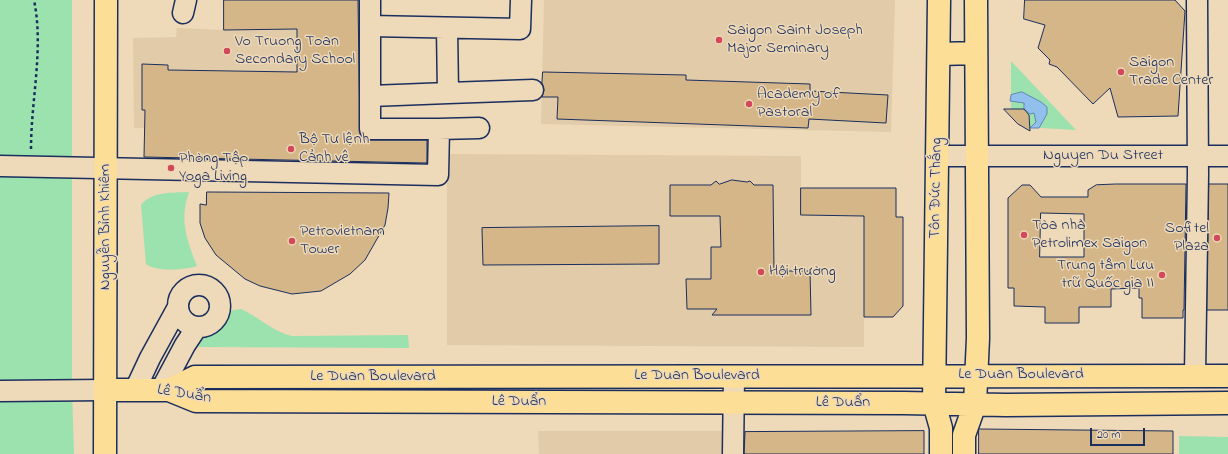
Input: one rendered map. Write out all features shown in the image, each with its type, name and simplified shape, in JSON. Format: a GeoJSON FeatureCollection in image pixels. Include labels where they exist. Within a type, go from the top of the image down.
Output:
{"type":"FeatureCollection","features":[{"type":"Feature","properties":{"kind":"main road","name":"Nguyễn Bỉnh Khiêm"},"geometry":{"type":"LineString","coordinates":[[105,454],[106,0]]}},
{"type":"Feature","properties":{"kind":"main road","name":"Tôn Đức Thắng"},"geometry":{"type":"LineString","coordinates":[[939,0],[934,403],[941,428],[941,454]]}},
{"type":"Feature","properties":{"kind":"main road"},"geometry":{"type":"LineString","coordinates":[[964,454],[964,435],[975,404],[976,376],[978,156],[976,0]]}},
{"type":"Feature","properties":{"kind":"main road"},"geometry":{"type":"LineString","coordinates":[[938,54],[976,53]]}},
{"type":"Feature","properties":{"kind":"main road"},"geometry":{"type":"LineString","coordinates":[[541,376],[541,402]]}},
{"type":"Feature","properties":{"kind":"main road","name":"Le Duan Boulevard"},"geometry":{"type":"LineString","coordinates":[[165,390],[195,377],[1228,376]]}},
{"type":"Feature","properties":{"kind":"main road","name":"Lê Duẩn"},"geometry":{"type":"LineString","coordinates":[[105,390],[165,390],[196,401],[934,403]]}},
{"type":"Feature","properties":{"kind":"main road","name":"Le Duan Boulevard"},"geometry":{"type":"LineString","coordinates":[[934,403],[1228,403]]}},
{"type":"Feature","properties":{"kind":"street"},"geometry":{"type":"LineString","coordinates":[[370,0],[370,130],[479,128]]}},
{"type":"Feature","properties":{"kind":"street"},"geometry":{"type":"LineString","coordinates":[[370,26],[520,29],[521,0]]}},
{"type":"Feature","properties":{"kind":"street"},"geometry":{"type":"LineString","coordinates":[[1195,376],[1198,156],[1197,0]]}},
{"type":"Feature","properties":{"kind":"street"},"geometry":{"type":"LineString","coordinates":[[447,28],[448,93]]}},
{"type":"Feature","properties":{"kind":"street"},"geometry":{"type":"LineString","coordinates":[[371,96],[533,90]]}},
{"type":"Feature","properties":{"kind":"street"},"geometry":{"type":"LineString","coordinates":[[0,166],[438,175],[439,129]]}},
{"type":"Feature","properties":{"kind":"street","name":"Nguyen Du Street"},"geometry":{"type":"LineString","coordinates":[[938,156],[1228,156]]}},
{"type":"Feature","properties":{"kind":"street"},"geometry":{"type":"LineString","coordinates":[[135,390],[156,346],[178,307],[182,294],[193,285],[208,287],[214,291],[220,304],[219,311],[211,323],[197,327],[190,325],[184,320],[178,307]]}},
{"type":"Feature","properties":{"kind":"street"},"geometry":{"type":"LineString","coordinates":[[165,390],[185,345],[197,327]]}},
{"type":"Feature","properties":{"kind":"street"},"geometry":{"type":"LineString","coordinates":[[733,454],[732,402],[734,376]]}},
{"type":"Feature","properties":{"kind":"street"},"geometry":{"type":"LineString","coordinates":[[0,391],[105,390]]}},
{"type":"Feature","properties":{"kind":"path"},"geometry":{"type":"LineString","coordinates":[[31,166],[31,121],[37,59],[36,12],[34,0]]}},
{"type":"Feature","properties":{"kind":"shaded area","name":"Vo Truong Toan Secondary School"},"geometry":{"type":"Polygon","coordinates":[[[224,0],[297,0],[349,64],[363,65],[364,127],[134,128],[133,38],[176,37],[177,28],[224,30],[224,0]]]}},
{"type":"Feature","properties":{"kind":"shaded area","name":"Saigon Saint Joseph Major Seminary"},"geometry":{"type":"Polygon","coordinates":[[[544,0],[895,0],[891,132],[541,124],[544,0]]]}},
{"type":"Feature","properties":{"kind":"shaded area"},"geometry":{"type":"Polygon","coordinates":[[[447,154],[801,156],[801,215],[864,216],[864,347],[447,345],[447,154]]]}},
{"type":"Feature","properties":{"kind":"shaded area"},"geometry":{"type":"Polygon","coordinates":[[[538,431],[924,431],[924,454],[539,454],[538,431]]]}},
{"type":"Feature","properties":{"kind":"green space"},"geometry":{"type":"Polygon","coordinates":[[[0,0],[72,0],[72,390],[74,454],[0,454],[0,0]]]}},
{"type":"Feature","properties":{"kind":"green space"},"geometry":{"type":"Polygon","coordinates":[[[1011,61],[1076,130],[1024,127],[1012,115],[1011,61]]]}},
{"type":"Feature","properties":{"kind":"green space"},"geometry":{"type":"Polygon","coordinates":[[[189,192],[186,202],[184,221],[187,239],[197,266],[171,270],[151,267],[146,264],[141,205],[146,200],[157,195],[189,192]]]}},
{"type":"Feature","properties":{"kind":"green space"},"geometry":{"type":"Polygon","coordinates":[[[241,309],[272,328],[292,336],[408,335],[409,348],[198,347],[206,334],[228,311],[241,309]]]}},
{"type":"Feature","properties":{"kind":"green space"},"geometry":{"type":"Polygon","coordinates":[[[1179,436],[1228,437],[1228,454],[1179,454],[1179,436]]]}},
{"type":"Feature","properties":{"kind":"water"},"geometry":{"type":"Polygon","coordinates":[[[1022,92],[1041,102],[1047,107],[1047,114],[1039,128],[1030,128],[1036,122],[1034,113],[1030,114],[1024,109],[1024,103],[1010,101],[1011,95],[1022,92]]]}},
{"type":"Feature","properties":{"kind":"building"},"geometry":{"type":"Polygon","coordinates":[[[224,0],[358,0],[360,134],[364,139],[370,140],[427,140],[427,163],[144,157],[145,110],[142,110],[142,64],[168,65],[168,70],[297,72],[297,29],[224,30],[224,0]]]}},
{"type":"Feature","properties":{"kind":"building","name":"Saigon Trade Center"},"geometry":{"type":"Polygon","coordinates":[[[1025,0],[1175,0],[1185,11],[1178,116],[1118,117],[1110,88],[1093,104],[1057,67],[1049,64],[1050,60],[1038,48],[1045,25],[1024,19],[1025,0]]]}},
{"type":"Feature","properties":{"kind":"building"},"geometry":{"type":"Polygon","coordinates":[[[543,72],[686,75],[686,80],[810,84],[810,91],[888,95],[886,123],[809,119],[808,128],[557,119],[558,97],[542,97],[544,90],[542,83],[543,72]]]}},
{"type":"Feature","properties":{"kind":"building"},"geometry":{"type":"Polygon","coordinates":[[[1004,109],[1024,109],[1029,115],[1030,131],[1018,124],[1004,109]]]}},
{"type":"Feature","properties":{"kind":"building"},"geometry":{"type":"Polygon","coordinates":[[[732,180],[750,181],[754,185],[773,185],[774,271],[810,271],[811,315],[712,315],[717,309],[687,309],[686,279],[711,279],[711,247],[721,247],[720,216],[670,216],[670,185],[711,185],[716,181],[719,184],[732,180]]]}},
{"type":"Feature","properties":{"kind":"building"},"geometry":{"type":"Polygon","coordinates":[[[1186,184],[1183,318],[1142,318],[1142,298],[1139,298],[1139,288],[1111,289],[1111,307],[1079,307],[1079,323],[1045,323],[1045,307],[1014,306],[1014,288],[1008,288],[1008,198],[1022,185],[1030,185],[1041,197],[1088,197],[1088,190],[1096,185],[1186,184]],[[1041,213],[1040,257],[1084,257],[1084,214],[1041,213]]]}},
{"type":"Feature","properties":{"kind":"building","name":"Sofitel Plaza"},"geometry":{"type":"Polygon","coordinates":[[[1209,184],[1228,184],[1228,310],[1207,310],[1209,184]]]}},
{"type":"Feature","properties":{"kind":"building"},"geometry":{"type":"Polygon","coordinates":[[[801,188],[896,188],[896,217],[903,217],[903,306],[893,317],[864,317],[864,216],[801,215],[801,188]]]}},
{"type":"Feature","properties":{"kind":"building","name":"Petrovietnam Tower"},"geometry":{"type":"Polygon","coordinates":[[[207,192],[389,193],[385,225],[365,260],[350,274],[321,291],[292,294],[260,286],[245,279],[216,255],[205,238],[200,223],[200,204],[206,205],[207,192]]]}},
{"type":"Feature","properties":{"kind":"building"},"geometry":{"type":"Polygon","coordinates":[[[659,226],[659,264],[483,265],[482,228],[659,226]]]}},
{"type":"Feature","properties":{"kind":"building"},"geometry":{"type":"Polygon","coordinates":[[[979,429],[1173,431],[1173,454],[979,454],[979,429]]]}},
{"type":"Feature","properties":{"kind":"building"},"geometry":{"type":"Polygon","coordinates":[[[924,431],[924,454],[744,454],[745,432],[924,431]]]}},
{"type":"Feature","properties":{"kind":"place","name":"Saigon Saint Joseph Major Seminary"},"geometry":{"type":"Point","coordinates":[719,40]}},
{"type":"Feature","properties":{"kind":"place","name":"Vo Truong Toan Secondary School"},"geometry":{"type":"Point","coordinates":[227,51]}},
{"type":"Feature","properties":{"kind":"place","name":"Saigon Trade Center"},"geometry":{"type":"Point","coordinates":[1121,72]}},
{"type":"Feature","properties":{"kind":"place","name":"Academy of Pastoral"},"geometry":{"type":"Point","coordinates":[749,104]}},
{"type":"Feature","properties":{"kind":"place","name":"Bộ Tư lệnh Cảnh vệ"},"geometry":{"type":"Point","coordinates":[291,149]}},
{"type":"Feature","properties":{"kind":"place","name":"Phòng Tập Yoga Living"},"geometry":{"type":"Point","coordinates":[171,168]}},
{"type":"Feature","properties":{"kind":"place","name":"Tòa nhà Petrolimex Saigon"},"geometry":{"type":"Point","coordinates":[1024,235]}},
{"type":"Feature","properties":{"kind":"place","name":"Sofitel Plaza"},"geometry":{"type":"Point","coordinates":[1217,238]}},
{"type":"Feature","properties":{"kind":"place","name":"Petrovietnam Tower"},"geometry":{"type":"Point","coordinates":[292,241]}},
{"type":"Feature","properties":{"kind":"place","name":"Hội trường"},"geometry":{"type":"Point","coordinates":[761,272]}},
{"type":"Feature","properties":{"kind":"place","name":"Trung tâm Lưu trữ Quốc gia II"},"geometry":{"type":"Point","coordinates":[1162,275]}}]}
